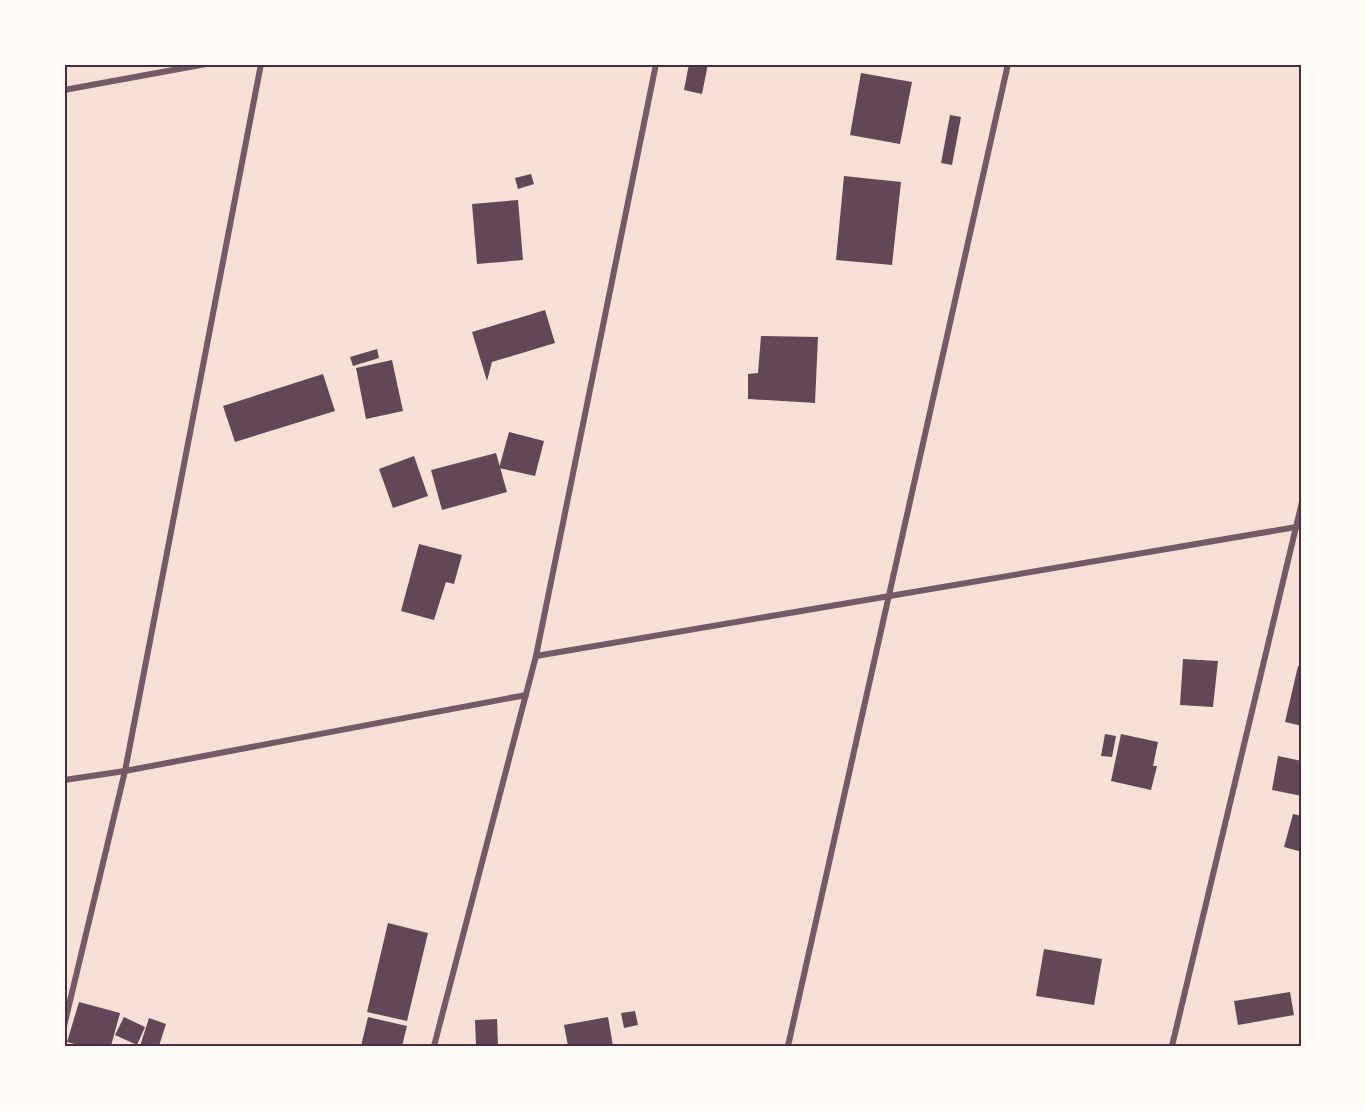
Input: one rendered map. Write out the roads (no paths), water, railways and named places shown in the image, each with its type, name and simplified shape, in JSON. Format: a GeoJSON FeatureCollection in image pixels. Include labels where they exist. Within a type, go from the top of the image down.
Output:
{"type":"FeatureCollection","features":[{"type":"Feature","properties":{"kind":"street"},"geometry":{"type":"LineString","coordinates":[[64,90],[206,64]]}},
{"type":"Feature","properties":{"kind":"street"},"geometry":{"type":"LineString","coordinates":[[64,1026],[124,771],[261,64]]}},
{"type":"Feature","properties":{"kind":"street"},"geometry":{"type":"LineString","coordinates":[[434,1047],[536,656],[656,64]]}},
{"type":"Feature","properties":{"kind":"street"},"geometry":{"type":"LineString","coordinates":[[788,1047],[1008,64]]}},
{"type":"Feature","properties":{"kind":"street"},"geometry":{"type":"LineString","coordinates":[[1172,1047],[1298,527],[1302,502]]}},
{"type":"Feature","properties":{"kind":"street"},"geometry":{"type":"LineString","coordinates":[[536,656],[1298,527]]}},
{"type":"Feature","properties":{"kind":"street"},"geometry":{"type":"LineString","coordinates":[[64,780],[124,771],[525,695]]}}]}
